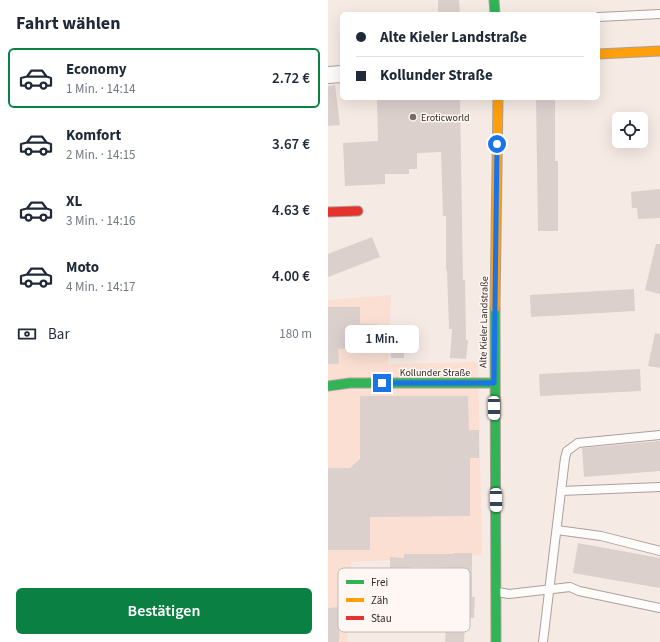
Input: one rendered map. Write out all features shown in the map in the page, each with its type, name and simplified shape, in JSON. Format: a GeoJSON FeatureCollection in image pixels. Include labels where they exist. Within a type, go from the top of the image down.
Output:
{"type":"FeatureCollection","features":[{"type":"Feature","properties":{"kind":"street"},"geometry":{"type":"LineString","coordinates":[[494,0],[495,12]]}},
{"type":"Feature","properties":{"kind":"street"},"geometry":{"type":"LineString","coordinates":[[600,54],[660,51]]}},
{"type":"Feature","properties":{"kind":"street"},"geometry":{"type":"LineString","coordinates":[[328,75],[340,74]]}},
{"type":"Feature","properties":{"kind":"street","name":"Alte Kieler Landstraße"},"geometry":{"type":"LineString","coordinates":[[496,642],[497,592],[494,383],[498,100]]}},
{"type":"Feature","properties":{"kind":"street"},"geometry":{"type":"LineString","coordinates":[[328,212],[358,211]]}},
{"type":"Feature","properties":{"kind":"street","name":"Kollunder Straße"},"geometry":{"type":"LineString","coordinates":[[328,386],[350,383],[494,383]]}},
{"type":"Feature","properties":{"kind":"lane"},"geometry":{"type":"LineString","coordinates":[[600,17],[660,14]]}},
{"type":"Feature","properties":{"kind":"lane"},"geometry":{"type":"LineString","coordinates":[[543,642],[558,530],[564,458],[567,451],[578,443],[660,435]]}},
{"type":"Feature","properties":{"kind":"lane"},"geometry":{"type":"LineString","coordinates":[[561,491],[660,487]]}},
{"type":"Feature","properties":{"kind":"lane"},"geometry":{"type":"LineString","coordinates":[[558,530],[601,536],[660,551]]}},
{"type":"Feature","properties":{"kind":"lane"},"geometry":{"type":"LineString","coordinates":[[497,592],[510,594],[570,587],[579,591],[660,608]]}},
{"type":"Feature","properties":{"kind":"shaded area"},"geometry":{"type":"Polygon","coordinates":[[[391,295],[388,364],[478,362],[482,555],[351,562],[351,568],[338,568],[338,632],[348,632],[347,642],[328,642],[328,300],[391,295]]]}},
{"type":"Feature","properties":{"kind":"building"},"geometry":{"type":"Polygon","coordinates":[[[438,0],[459,0],[460,12],[438,12],[438,0]]]}},
{"type":"Feature","properties":{"kind":"building"},"geometry":{"type":"Polygon","coordinates":[[[335,85],[340,125],[328,126],[328,86],[335,85]]]}},
{"type":"Feature","properties":{"kind":"building"},"geometry":{"type":"Polygon","coordinates":[[[377,100],[460,100],[463,280],[465,280],[466,340],[468,340],[466,359],[450,358],[452,329],[449,329],[446,270],[446,216],[443,216],[441,152],[417,153],[417,169],[409,169],[409,174],[385,174],[385,184],[345,186],[343,143],[378,141],[377,100]]]}},
{"type":"Feature","properties":{"kind":"building"},"geometry":{"type":"Polygon","coordinates":[[[536,100],[555,100],[555,161],[558,161],[558,231],[538,231],[536,100]]]}},
{"type":"Feature","properties":{"kind":"building"},"geometry":{"type":"Polygon","coordinates":[[[660,189],[660,218],[638,219],[637,208],[632,208],[631,192],[660,189]]]}},
{"type":"Feature","properties":{"kind":"building"},"geometry":{"type":"Polygon","coordinates":[[[372,237],[380,257],[328,277],[328,254],[372,237]]]}},
{"type":"Feature","properties":{"kind":"building"},"geometry":{"type":"Polygon","coordinates":[[[656,244],[660,244],[660,294],[645,290],[656,244]]]}},
{"type":"Feature","properties":{"kind":"building"},"geometry":{"type":"Polygon","coordinates":[[[634,289],[635,311],[531,317],[530,295],[634,289]]]}},
{"type":"Feature","properties":{"kind":"building"},"geometry":{"type":"Polygon","coordinates":[[[328,307],[360,307],[360,324],[377,324],[378,333],[404,333],[404,358],[391,358],[391,353],[357,353],[356,349],[338,349],[339,364],[328,364],[328,307]]]}},
{"type":"Feature","properties":{"kind":"building"},"geometry":{"type":"Polygon","coordinates":[[[655,333],[660,334],[660,368],[648,366],[655,333]]]}},
{"type":"Feature","properties":{"kind":"building"},"geometry":{"type":"Polygon","coordinates":[[[640,369],[641,391],[540,396],[539,374],[640,369]]]}},
{"type":"Feature","properties":{"kind":"building"},"geometry":{"type":"Polygon","coordinates":[[[360,396],[468,396],[469,430],[479,430],[479,458],[470,458],[470,516],[370,517],[370,550],[328,550],[328,468],[350,468],[360,459],[360,396]]]}},
{"type":"Feature","properties":{"kind":"building"},"geometry":{"type":"Polygon","coordinates":[[[660,441],[660,471],[584,477],[582,448],[660,441]]]}},
{"type":"Feature","properties":{"kind":"building"},"geometry":{"type":"Polygon","coordinates":[[[578,543],[660,558],[660,588],[573,573],[578,543]]]}},
{"type":"Feature","properties":{"kind":"building"},"geometry":{"type":"Polygon","coordinates":[[[472,553],[472,597],[475,597],[474,618],[470,618],[470,568],[390,568],[390,557],[404,558],[404,554],[472,553]]]}},
{"type":"Feature","properties":{"kind":"building"},"geometry":{"type":"Polygon","coordinates":[[[338,607],[339,642],[328,642],[328,608],[338,607]]]}},
{"type":"Feature","properties":{"kind":"building"},"geometry":{"type":"Polygon","coordinates":[[[446,632],[465,632],[464,642],[445,642],[446,632]]]}},
{"type":"Feature","properties":{"kind":"traffic: fast"},"geometry":{"type":"LineString","coordinates":[[494,0],[495,12]]}},
{"type":"Feature","properties":{"kind":"traffic: fast"},"geometry":{"type":"LineString","coordinates":[[495,308],[496,642]]}},
{"type":"Feature","properties":{"kind":"traffic: fast"},"geometry":{"type":"LineString","coordinates":[[328,386],[350,383],[494,383]]}},
{"type":"Feature","properties":{"kind":"traffic: slow"},"geometry":{"type":"LineString","coordinates":[[600,54],[660,51]]}},
{"type":"Feature","properties":{"kind":"traffic: slow"},"geometry":{"type":"LineString","coordinates":[[495,308],[498,100]]}},
{"type":"Feature","properties":{"kind":"traffic: jam"},"geometry":{"type":"LineString","coordinates":[[328,212],[358,211]]}},
{"type":"Feature","properties":{"kind":"place","name":"Eroticworld"},"geometry":{"type":"Point","coordinates":[413,117]}},
{"type":"Feature","properties":{"kind":"route"},"geometry":{"type":"LineString","coordinates":[[382,383],[494,383],[497,144]]}}]}
